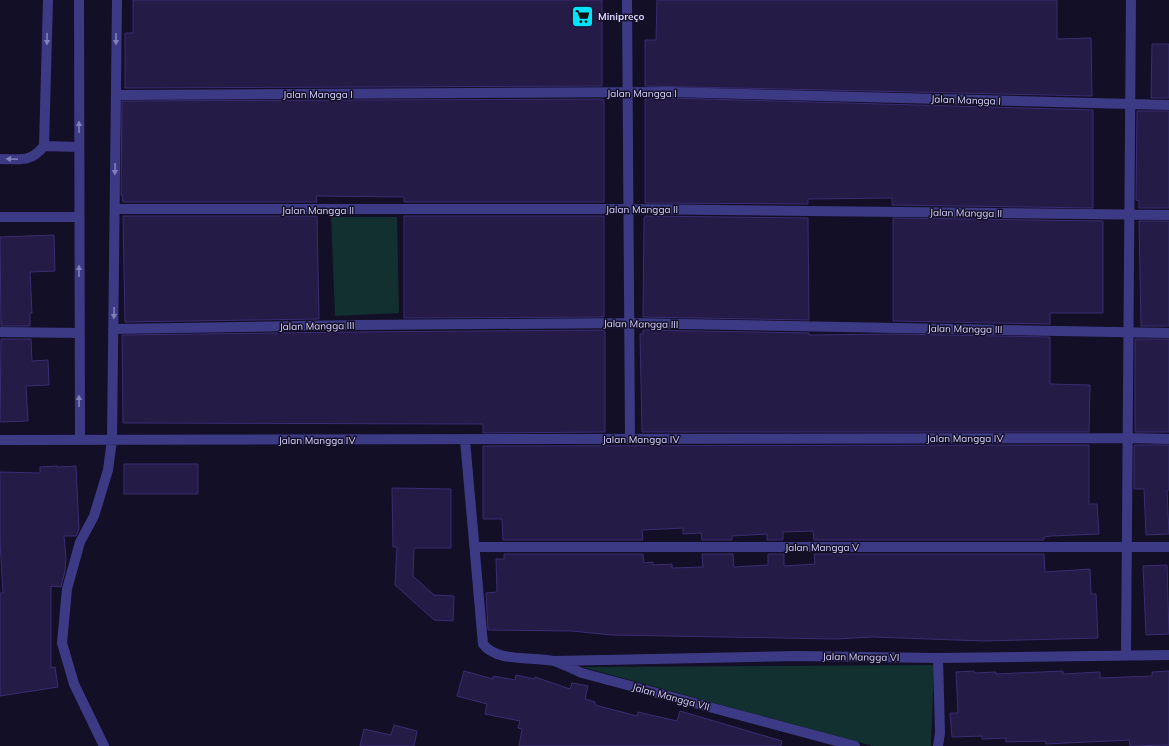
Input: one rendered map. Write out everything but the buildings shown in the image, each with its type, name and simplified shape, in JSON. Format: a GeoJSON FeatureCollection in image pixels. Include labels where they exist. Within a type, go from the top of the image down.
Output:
{"type":"FeatureCollection","features":[{"type":"Feature","properties":{"kind":"street"},"geometry":{"type":"LineString","coordinates":[[0,159],[27,160],[38,153],[44,146],[48,0]]}},
{"type":"Feature","properties":{"kind":"street"},"geometry":{"type":"LineString","coordinates":[[79,0],[80,440]]}},
{"type":"Feature","properties":{"kind":"street"},"geometry":{"type":"LineString","coordinates":[[104,746],[74,684],[62,643],[67,589],[80,542],[94,516],[108,470],[112,440],[117,0]]}},
{"type":"Feature","properties":{"kind":"street"},"geometry":{"type":"LineString","coordinates":[[627,0],[628,323],[630,439]]}},
{"type":"Feature","properties":{"kind":"street"},"geometry":{"type":"LineString","coordinates":[[1126,655],[1130,0]]}},
{"type":"Feature","properties":{"kind":"street","name":"Jalan Mangga I"},"geometry":{"type":"LineString","coordinates":[[116,95],[628,92],[1169,105]]}},
{"type":"Feature","properties":{"kind":"street"},"geometry":{"type":"LineString","coordinates":[[44,146],[79,147]]}},
{"type":"Feature","properties":{"kind":"street","name":"Jalan Mangga II"},"geometry":{"type":"LineString","coordinates":[[115,209],[628,209],[1169,215]]}},
{"type":"Feature","properties":{"kind":"street"},"geometry":{"type":"LineString","coordinates":[[0,217],[79,217]]}},
{"type":"Feature","properties":{"kind":"street","name":"Jalan Mangga III"},"geometry":{"type":"LineString","coordinates":[[113,329],[628,323],[1169,333]]}},
{"type":"Feature","properties":{"kind":"street"},"geometry":{"type":"LineString","coordinates":[[0,332],[79,333]]}},
{"type":"Feature","properties":{"kind":"street","name":"Jalan Mangga IV"},"geometry":{"type":"LineString","coordinates":[[0,440],[1169,439]]}},
{"type":"Feature","properties":{"kind":"street"},"geometry":{"type":"LineString","coordinates":[[465,440],[475,547]]}},
{"type":"Feature","properties":{"kind":"street","name":"Jalan Mangga V"},"geometry":{"type":"LineString","coordinates":[[475,547],[1169,547]]}},
{"type":"Feature","properties":{"kind":"street","name":"Jalan Mangga VII"},"geometry":{"type":"LineString","coordinates":[[475,547],[483,644],[487,650],[496,655],[554,662],[582,673],[855,746]]}},
{"type":"Feature","properties":{"kind":"street","name":"Jalan Mangga VI"},"geometry":{"type":"LineString","coordinates":[[554,662],[796,656],[938,658],[1169,655]]}},
{"type":"Feature","properties":{"kind":"street"},"geometry":{"type":"LineString","coordinates":[[938,658],[940,733],[938,746]]}},
{"type":"Feature","properties":{"kind":"green space"},"geometry":{"type":"Polygon","coordinates":[[[331,217],[397,217],[399,313],[335,316],[331,217]]]}},
{"type":"Feature","properties":{"kind":"green space"},"geometry":{"type":"Polygon","coordinates":[[[934,665],[931,746],[873,746],[582,667],[934,665]]]}},
{"type":"Feature","properties":{"kind":"place","name":"Minipreço"},"geometry":{"type":"Point","coordinates":[582,16]}}]}
